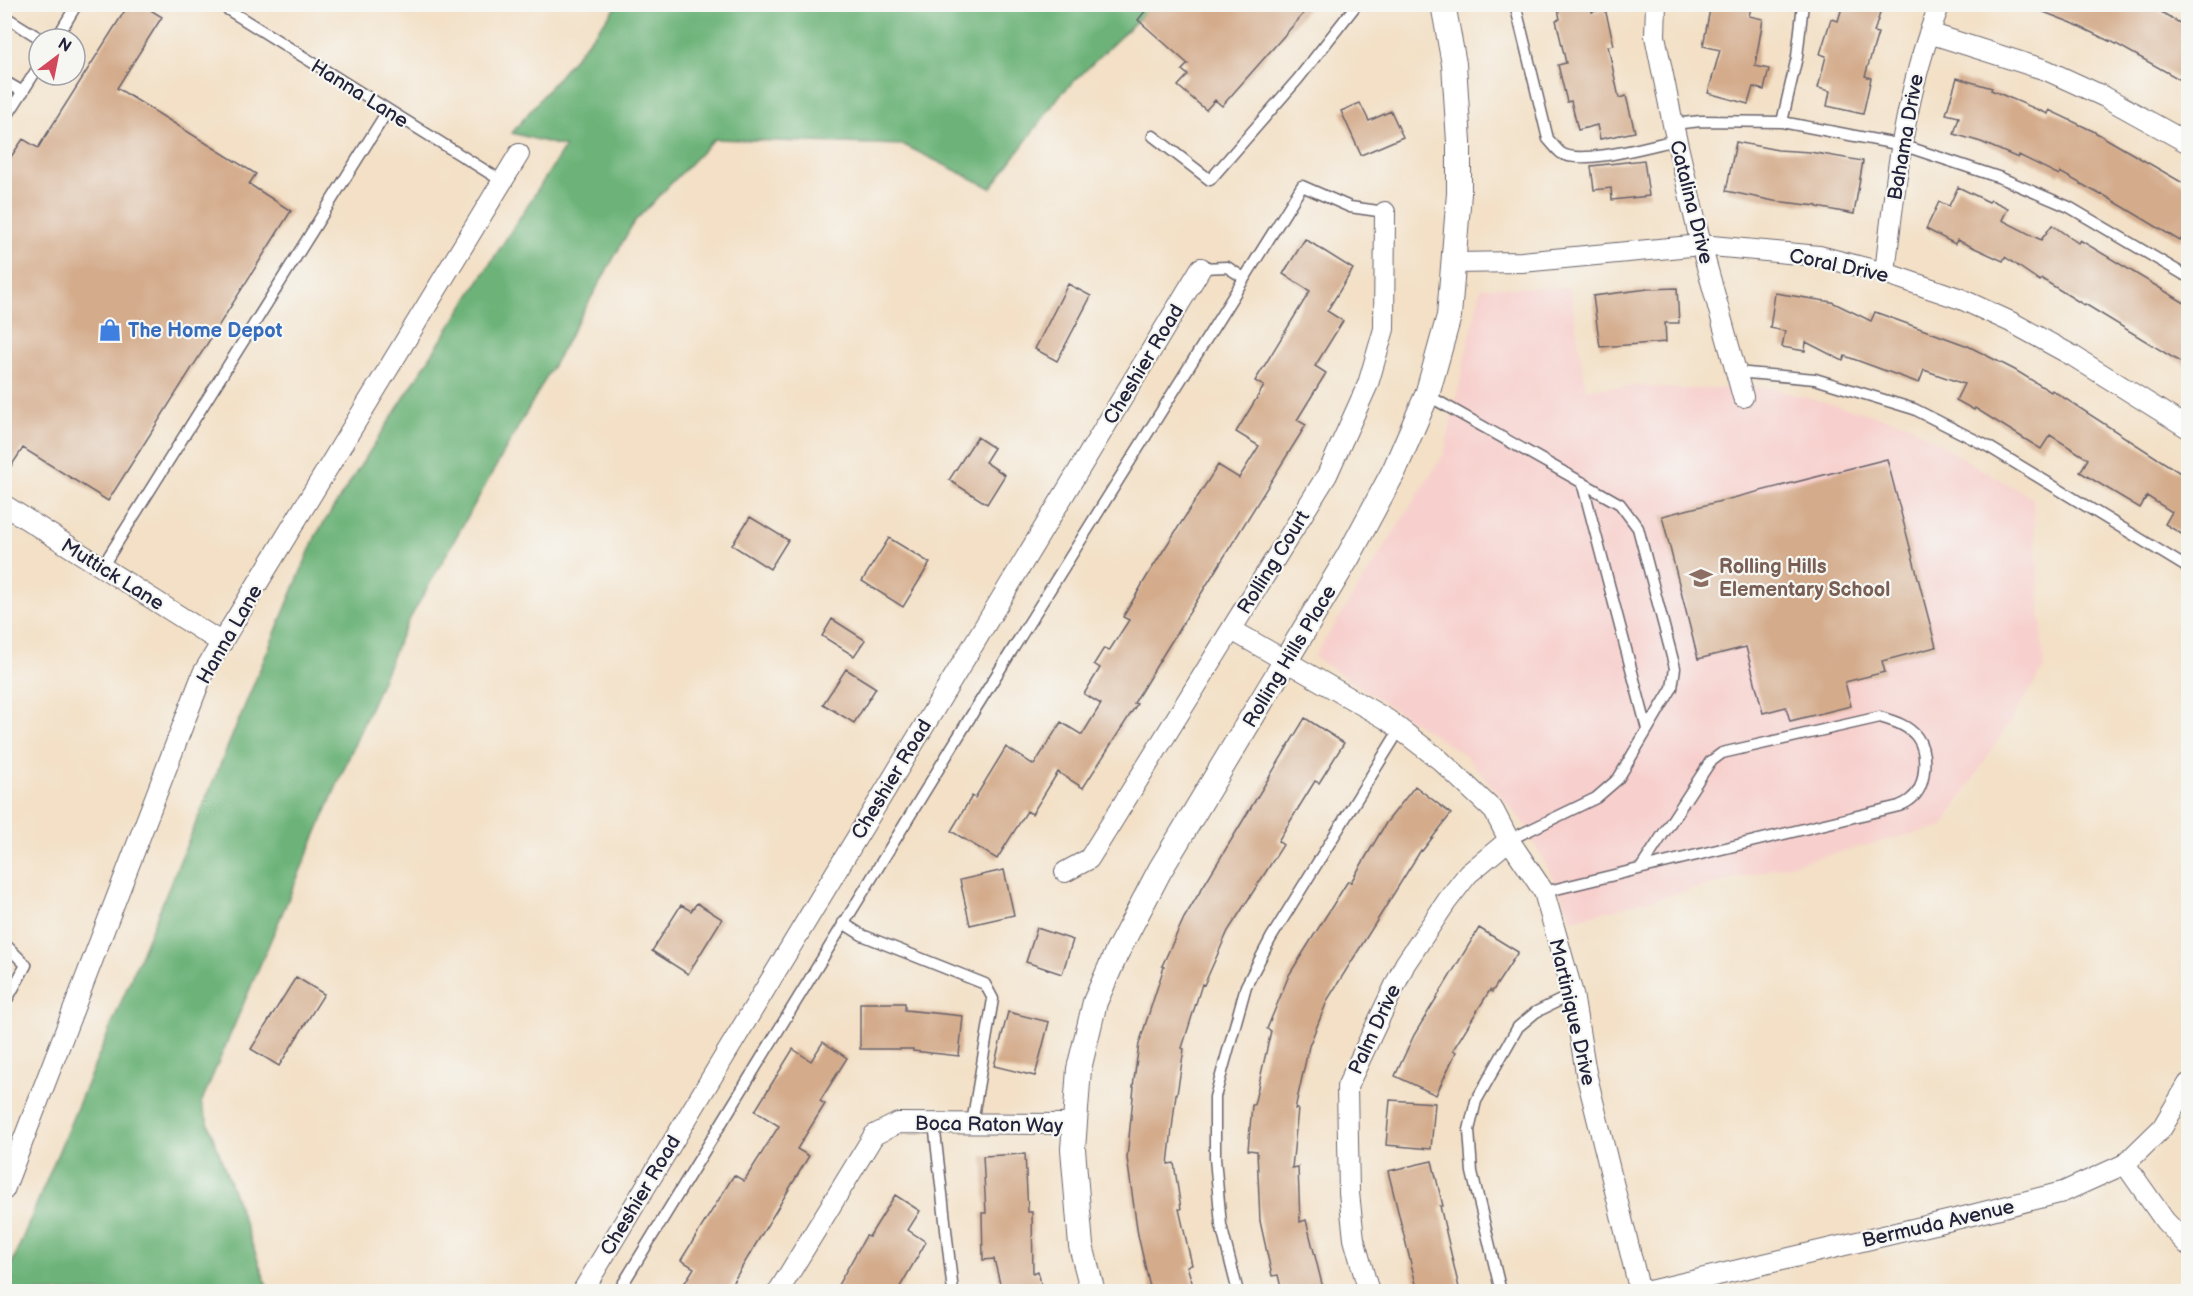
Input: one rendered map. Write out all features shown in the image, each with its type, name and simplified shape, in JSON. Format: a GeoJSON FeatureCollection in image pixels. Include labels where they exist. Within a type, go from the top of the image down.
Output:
{"type":"FeatureCollection","features":[{"type":"Feature","properties":{"kind":"street","name":"Rolling Hills Place"},"geometry":{"type":"LineString","coordinates":[[1093,1292],[1081,1246],[1073,1149],[1079,1069],[1095,1002],[1116,954],[1160,870],[1348,557],[1394,471],[1426,395],[1449,316],[1459,193],[1458,98],[1443,4]]}},
{"type":"Feature","properties":{"kind":"street","name":"Catalina Drive"},"geometry":{"type":"LineString","coordinates":[[1656,4],[1655,36],[1675,132],[1701,245],[1743,397]]}},
{"type":"Feature","properties":{"kind":"street","name":"Bahama Drive"},"geometry":{"type":"LineString","coordinates":[[1885,273],[1895,186],[1916,73],[1940,4]]}},
{"type":"Feature","properties":{"kind":"street"},"geometry":{"type":"LineString","coordinates":[[1929,33],[2046,70],[2105,97],[2188,143]]}},
{"type":"Feature","properties":{"kind":"street","name":"Hanna Lane"},"geometry":{"type":"LineString","coordinates":[[4,1190],[203,673],[519,154]]}},
{"type":"Feature","properties":{"kind":"street","name":"Rolling Court"},"geometry":{"type":"LineString","coordinates":[[1065,872],[1089,859],[1327,475],[1368,384],[1384,329],[1385,212]]}},
{"type":"Feature","properties":{"kind":"street","name":"Coral Drive"},"geometry":{"type":"LineString","coordinates":[[1452,264],[1522,262],[1701,245],[1819,256],[1885,273],[1961,299],[2011,322],[2073,356],[2188,428]]}},
{"type":"Feature","properties":{"kind":"street","name":"Cheshier Road"},"geometry":{"type":"LineString","coordinates":[[582,1292],[1201,268]]}},
{"type":"Feature","properties":{"kind":"street","name":"Muttick Lane"},"geometry":{"type":"LineString","coordinates":[[4,505],[222,643]]}},
{"type":"Feature","properties":{"kind":"street","name":"Martinique Drive"},"geometry":{"type":"LineString","coordinates":[[1232,630],[1389,720],[1440,760],[1494,811],[1509,840],[1544,892],[1573,994],[1586,1073],[1640,1292]]}},
{"type":"Feature","properties":{"kind":"street","name":"Palm Drive"},"geometry":{"type":"LineString","coordinates":[[1369,1292],[1354,1239],[1349,1192],[1347,1087],[1405,964],[1468,874],[1509,840]]}},
{"type":"Feature","properties":{"kind":"street","name":"Bermuda Avenue"},"geometry":{"type":"LineString","coordinates":[[1645,1292],[2063,1192],[2125,1164],[2163,1128],[2188,1084]]}},
{"type":"Feature","properties":{"kind":"street","name":"Boca Raton Way"},"geometry":{"type":"LineString","coordinates":[[778,1292],[874,1135],[898,1123],[1075,1124]]}},
{"type":"Feature","properties":{"kind":"street"},"geometry":{"type":"LineString","coordinates":[[2125,1164],[2165,1221],[2188,1245]]}},
{"type":"Feature","properties":{"kind":"lane"},"geometry":{"type":"LineString","coordinates":[[64,27],[78,4]]}},
{"type":"Feature","properties":{"kind":"lane","name":"Hanna Lane"},"geometry":{"type":"LineString","coordinates":[[219,4],[502,181]]}},
{"type":"Feature","properties":{"kind":"lane"},"geometry":{"type":"LineString","coordinates":[[1153,136],[1210,180],[1299,79],[1356,4]]}},
{"type":"Feature","properties":{"kind":"lane"},"geometry":{"type":"LineString","coordinates":[[1515,4],[1548,139],[1562,153],[1575,158],[1600,156],[1675,132],[1701,121],[1782,122],[1902,145],[2001,178],[2069,207],[2188,277]]}},
{"type":"Feature","properties":{"kind":"lane"},"geometry":{"type":"LineString","coordinates":[[1782,122],[1797,57],[1803,4]]}},
{"type":"Feature","properties":{"kind":"lane"},"geometry":{"type":"LineString","coordinates":[[4,16],[27,30]]}},
{"type":"Feature","properties":{"kind":"lane"},"geometry":{"type":"LineString","coordinates":[[4,81],[22,93]]}},
{"type":"Feature","properties":{"kind":"lane"},"geometry":{"type":"LineString","coordinates":[[4,121],[27,85]]}},
{"type":"Feature","properties":{"kind":"lane"},"geometry":{"type":"LineString","coordinates":[[102,567],[388,110]]}},
{"type":"Feature","properties":{"kind":"lane"},"geometry":{"type":"LineString","coordinates":[[618,1292],[843,923],[1302,186],[1350,207],[1385,212]]}},
{"type":"Feature","properties":{"kind":"lane"},"geometry":{"type":"LineString","coordinates":[[1201,268],[1227,267],[1244,278]]}},
{"type":"Feature","properties":{"kind":"lane"},"geometry":{"type":"LineString","coordinates":[[1736,372],[1815,379],[1914,409],[1989,447],[2188,568]]}},
{"type":"Feature","properties":{"kind":"lane"},"geometry":{"type":"LineString","coordinates":[[1426,395],[1620,504],[1638,528],[1675,668],[1672,688],[1618,779],[1596,798],[1509,840]]}},
{"type":"Feature","properties":{"kind":"lane"},"geometry":{"type":"LineString","coordinates":[[1582,482],[1647,729]]}},
{"type":"Feature","properties":{"kind":"lane"},"geometry":{"type":"LineString","coordinates":[[1544,892],[1899,806],[1913,798],[1923,778],[1926,757],[1917,737],[1901,724],[1880,717],[1722,753],[1705,769],[1641,868]]}},
{"type":"Feature","properties":{"kind":"lane"},"geometry":{"type":"LineString","coordinates":[[1238,1292],[1221,1225],[1215,1158],[1215,1097],[1246,986],[1270,938],[1400,729]]}},
{"type":"Feature","properties":{"kind":"lane"},"geometry":{"type":"LineString","coordinates":[[843,923],[862,935],[985,984],[993,999],[972,1123]]}},
{"type":"Feature","properties":{"kind":"lane"},"geometry":{"type":"LineString","coordinates":[[4,943],[26,965],[4,1005]]}},
{"type":"Feature","properties":{"kind":"lane"},"geometry":{"type":"LineString","coordinates":[[1501,1292],[1472,1172],[1469,1130],[1476,1101],[1518,1027],[1536,1012],[1573,994]]}},
{"type":"Feature","properties":{"kind":"lane"},"geometry":{"type":"LineString","coordinates":[[934,1123],[953,1292]]}},
{"type":"Feature","properties":{"kind":"shaded area","name":"Rolling Hills Elementary School"},"geometry":{"type":"Polygon","coordinates":[[[1481,287],[1570,288],[1586,389],[1639,386],[1684,389],[1766,387],[1908,424],[2033,498],[2044,668],[1943,826],[1572,920],[1563,897],[1523,822],[1466,756],[1314,657],[1444,454],[1481,287]]]}},
{"type":"Feature","properties":{"kind":"green space"},"geometry":{"type":"Polygon","coordinates":[[[618,5],[1153,5],[1060,95],[991,188],[904,145],[714,139],[634,222],[403,631],[201,1103],[269,1291],[5,1292],[5,1280],[316,535],[565,147],[512,133],[618,5]]]}},
{"type":"Feature","properties":{"kind":"building","name":"The Home Depot"},"geometry":{"type":"Polygon","coordinates":[[[129,4],[141,4],[162,17],[117,88],[256,174],[249,184],[291,211],[108,501],[23,448],[4,477],[4,167],[23,139],[38,148],[77,87],[87,87],[87,70],[129,4]]]}},
{"type":"Feature","properties":{"kind":"building"},"geometry":{"type":"Polygon","coordinates":[[[1151,4],[1312,4],[1222,106],[1215,100],[1206,110],[1178,86],[1188,75],[1182,70],[1188,64],[1138,20],[1151,4]]]}},
{"type":"Feature","properties":{"kind":"building"},"geometry":{"type":"Polygon","coordinates":[[[1557,4],[1590,4],[1592,12],[1605,9],[1614,45],[1608,46],[1619,98],[1626,96],[1635,132],[1600,139],[1597,125],[1578,130],[1571,101],[1567,102],[1558,65],[1566,63],[1556,20],[1560,19],[1557,4]]]}},
{"type":"Feature","properties":{"kind":"building"},"geometry":{"type":"Polygon","coordinates":[[[1711,4],[1752,4],[1749,16],[1763,19],[1755,66],[1769,69],[1764,90],[1753,87],[1748,104],[1708,93],[1720,50],[1703,46],[1711,4]]]}},
{"type":"Feature","properties":{"kind":"building"},"geometry":{"type":"Polygon","coordinates":[[[1843,4],[1883,4],[1874,32],[1878,33],[1865,76],[1871,78],[1863,114],[1827,106],[1830,91],[1818,88],[1826,56],[1820,54],[1831,19],[1838,21],[1843,4]]]}},
{"type":"Feature","properties":{"kind":"building"},"geometry":{"type":"Polygon","coordinates":[[[2028,4],[2148,4],[2188,28],[2188,84],[2109,40],[2028,6],[2028,4]]]}},
{"type":"Feature","properties":{"kind":"building"},"geometry":{"type":"Polygon","coordinates":[[[1957,78],[1992,88],[1991,90],[2048,114],[2049,110],[2093,131],[2188,186],[2188,228],[2180,241],[2102,194],[2060,172],[2059,175],[2019,155],[2018,158],[1981,142],[1954,134],[1959,117],[1946,114],[1957,78]]]}},
{"type":"Feature","properties":{"kind":"building"},"geometry":{"type":"Polygon","coordinates":[[[1360,103],[1369,121],[1391,111],[1403,137],[1361,155],[1341,111],[1360,103]]]}},
{"type":"Feature","properties":{"kind":"building"},"geometry":{"type":"Polygon","coordinates":[[[1736,142],[1863,161],[1854,214],[1726,191],[1736,142]]]}},
{"type":"Feature","properties":{"kind":"building"},"geometry":{"type":"Polygon","coordinates":[[[1644,160],[1649,196],[1612,200],[1611,188],[1594,190],[1591,166],[1644,160]]]}},
{"type":"Feature","properties":{"kind":"building"},"geometry":{"type":"Polygon","coordinates":[[[1958,187],[1989,202],[1991,200],[2008,208],[2002,220],[2041,240],[2052,225],[2078,243],[2080,240],[2188,305],[2188,367],[2042,279],[2040,281],[2005,257],[2003,261],[1957,240],[1955,244],[1926,229],[1939,202],[1949,206],[1958,187]]]}},
{"type":"Feature","properties":{"kind":"building"},"geometry":{"type":"Polygon","coordinates":[[[1305,239],[1353,269],[1327,311],[1343,321],[1315,366],[1326,373],[1297,420],[1306,425],[1134,703],[1137,704],[1083,788],[1058,772],[1032,814],[1027,811],[997,859],[951,831],[972,796],[975,798],[1006,747],[1034,765],[1061,722],[1082,735],[1101,704],[1084,694],[1100,668],[1094,664],[1104,648],[1109,651],[1129,620],[1123,617],[1149,573],[1218,465],[1239,478],[1259,446],[1236,432],[1264,386],[1255,381],[1310,291],[1283,274],[1305,239]]]}},
{"type":"Feature","properties":{"kind":"building"},"geometry":{"type":"Polygon","coordinates":[[[1068,284],[1091,296],[1057,361],[1035,349],[1068,284]]]}},
{"type":"Feature","properties":{"kind":"building"},"geometry":{"type":"Polygon","coordinates":[[[1677,288],[1679,323],[1665,323],[1666,342],[1600,347],[1593,296],[1677,288]]]}},
{"type":"Feature","properties":{"kind":"building"},"geometry":{"type":"Polygon","coordinates":[[[1775,293],[1832,302],[1871,321],[1875,312],[1968,346],[2051,392],[2052,390],[2188,478],[2188,526],[2183,535],[2165,524],[2172,512],[2147,496],[2140,508],[2080,472],[2088,459],[2050,435],[2041,449],[1975,408],[1974,410],[1956,400],[1964,384],[1924,370],[1919,383],[1845,356],[1843,361],[1806,342],[1805,351],[1782,347],[1785,331],[1770,328],[1775,293]]]}},
{"type":"Feature","properties":{"kind":"building"},"geometry":{"type":"Polygon","coordinates":[[[977,437],[994,448],[985,462],[1005,475],[987,504],[949,480],[977,437]]]}},
{"type":"Feature","properties":{"kind":"building"},"geometry":{"type":"Polygon","coordinates":[[[1887,459],[1936,647],[1882,661],[1885,672],[1845,682],[1851,706],[1790,721],[1786,707],[1763,713],[1746,647],[1698,659],[1662,516],[1887,459]]]}},
{"type":"Feature","properties":{"kind":"building"},"geometry":{"type":"Polygon","coordinates":[[[750,517],[788,540],[770,569],[732,545],[750,517]]]}},
{"type":"Feature","properties":{"kind":"building"},"geometry":{"type":"Polygon","coordinates":[[[889,538],[930,563],[903,607],[862,581],[889,538]]]}},
{"type":"Feature","properties":{"kind":"building"},"geometry":{"type":"Polygon","coordinates":[[[832,619],[865,640],[854,656],[822,636],[832,619]]]}},
{"type":"Feature","properties":{"kind":"building"},"geometry":{"type":"Polygon","coordinates":[[[846,669],[876,688],[854,723],[823,704],[846,669]]]}},
{"type":"Feature","properties":{"kind":"building"},"geometry":{"type":"Polygon","coordinates":[[[1305,718],[1344,743],[1319,783],[1315,781],[1278,841],[1283,845],[1228,931],[1204,985],[1202,984],[1182,1048],[1184,1049],[1168,1164],[1174,1163],[1181,1209],[1179,1209],[1192,1265],[1187,1266],[1195,1292],[1151,1292],[1138,1235],[1127,1158],[1139,1044],[1164,967],[1162,966],[1184,918],[1305,718]]]}},
{"type":"Feature","properties":{"kind":"building"},"geometry":{"type":"Polygon","coordinates":[[[1415,786],[1451,814],[1421,850],[1328,999],[1309,1046],[1295,1109],[1298,1109],[1292,1168],[1298,1167],[1300,1222],[1306,1220],[1324,1292],[1282,1292],[1278,1275],[1272,1276],[1260,1221],[1257,1151],[1248,1150],[1252,1105],[1254,1105],[1271,1031],[1267,1029],[1289,975],[1348,881],[1351,882],[1386,823],[1415,786]]]}},
{"type":"Feature","properties":{"kind":"building"},"geometry":{"type":"Polygon","coordinates":[[[1004,870],[1014,915],[970,925],[960,880],[1004,870]]]}},
{"type":"Feature","properties":{"kind":"building"},"geometry":{"type":"Polygon","coordinates":[[[697,903],[722,919],[688,974],[652,951],[681,905],[691,911],[697,903]]]}},
{"type":"Feature","properties":{"kind":"building"},"geometry":{"type":"Polygon","coordinates":[[[1037,928],[1073,940],[1062,974],[1026,962],[1037,928]]]}},
{"type":"Feature","properties":{"kind":"building"},"geometry":{"type":"Polygon","coordinates":[[[1479,928],[1518,952],[1492,992],[1490,990],[1453,1050],[1456,1052],[1436,1095],[1395,1076],[1414,1035],[1479,928]]]}},
{"type":"Feature","properties":{"kind":"building"},"geometry":{"type":"Polygon","coordinates":[[[296,977],[324,994],[279,1066],[251,1049],[296,977]]]}},
{"type":"Feature","properties":{"kind":"building"},"geometry":{"type":"Polygon","coordinates":[[[860,1003],[905,1003],[905,1010],[963,1016],[959,1056],[913,1051],[913,1049],[860,1049],[860,1003]]]}},
{"type":"Feature","properties":{"kind":"building"},"geometry":{"type":"Polygon","coordinates":[[[1008,1012],[1049,1022],[1035,1076],[994,1066],[1008,1012]]]}},
{"type":"Feature","properties":{"kind":"building"},"geometry":{"type":"Polygon","coordinates":[[[823,1042],[847,1058],[820,1101],[825,1104],[797,1149],[809,1156],[727,1292],[679,1292],[694,1268],[681,1260],[734,1175],[744,1181],[779,1126],[755,1111],[793,1049],[811,1061],[823,1042]]]}},
{"type":"Feature","properties":{"kind":"building"},"geometry":{"type":"Polygon","coordinates":[[[1390,1100],[1435,1103],[1431,1149],[1386,1145],[1390,1100]]]}},
{"type":"Feature","properties":{"kind":"building"},"geometry":{"type":"Polygon","coordinates":[[[1025,1154],[1028,1212],[1032,1212],[1033,1273],[1038,1271],[1043,1292],[1002,1292],[994,1259],[983,1260],[982,1213],[986,1213],[983,1156],[1025,1154]]]}},
{"type":"Feature","properties":{"kind":"building"},"geometry":{"type":"Polygon","coordinates":[[[1432,1161],[1460,1292],[1418,1292],[1388,1171],[1432,1161]]]}},
{"type":"Feature","properties":{"kind":"building"},"geometry":{"type":"Polygon","coordinates":[[[895,1195],[920,1211],[908,1230],[926,1242],[897,1292],[834,1292],[866,1236],[869,1237],[895,1195]]]}},
{"type":"Feature","properties":{"kind":"place","name":"The Home Depot"},"geometry":{"type":"Point","coordinates":[110,330]}},
{"type":"Feature","properties":{"kind":"place","name":"Rolling Hills Elementary School"},"geometry":{"type":"Point","coordinates":[1701,578]}}]}
